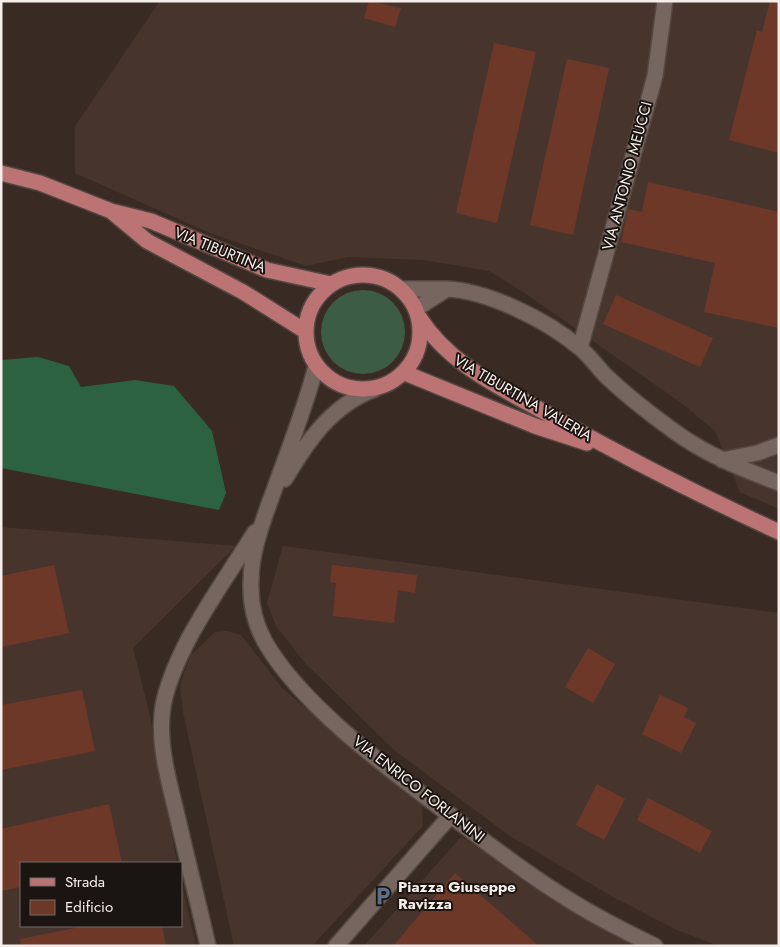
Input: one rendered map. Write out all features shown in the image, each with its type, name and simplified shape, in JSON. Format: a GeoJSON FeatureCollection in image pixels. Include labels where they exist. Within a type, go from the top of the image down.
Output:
{"type":"FeatureCollection","features":[{"type":"Feature","properties":{"kind":"main road","name":"VIA TIBURTINA"},"geometry":{"type":"LineString","coordinates":[[1,173],[69,193],[111,211],[151,222],[267,270],[331,284]]}},
{"type":"Feature","properties":{"kind":"main road","name":"VIA TIBURTINA"},"geometry":{"type":"LineString","coordinates":[[111,211],[147,241],[243,292],[305,331]]}},
{"type":"Feature","properties":{"kind":"main road"},"geometry":{"type":"LineString","coordinates":[[367,275],[385,279],[401,289],[417,313],[421,332],[419,347],[405,373],[391,383],[375,389],[359,390],[342,386],[327,378],[316,366],[307,349],[305,331],[308,312],[318,296],[331,284],[348,276],[367,275]]}},
{"type":"Feature","properties":{"kind":"main road","name":"VIA TIBURTINA VALERIA"},"geometry":{"type":"LineString","coordinates":[[417,313],[445,351],[473,372],[613,450],[779,532]]}},
{"type":"Feature","properties":{"kind":"main road","name":"VIA TIBURTINA VALERIA"},"geometry":{"type":"LineString","coordinates":[[405,373],[535,426],[613,450]]}},
{"type":"Feature","properties":{"kind":"street","name":"VIA ANTONIO MEUCCI"},"geometry":{"type":"LineString","coordinates":[[580,348],[654,76],[665,1]]}},
{"type":"Feature","properties":{"kind":"street"},"geometry":{"type":"LineString","coordinates":[[401,289],[447,289],[476,293],[506,305],[580,348],[606,376],[645,409],[699,448],[721,460],[779,483]]}},
{"type":"Feature","properties":{"kind":"street"},"geometry":{"type":"LineString","coordinates":[[417,313],[447,289]]}},
{"type":"Feature","properties":{"kind":"street"},"geometry":{"type":"LineString","coordinates":[[264,517],[307,398],[316,366]]}},
{"type":"Feature","properties":{"kind":"street"},"geometry":{"type":"LineString","coordinates":[[208,946],[166,769],[162,736],[162,710],[172,673],[183,648],[264,517],[296,461],[328,418],[355,397],[375,389]]}},
{"type":"Feature","properties":{"kind":"street"},"geometry":{"type":"LineString","coordinates":[[721,460],[757,453],[779,445]]}},
{"type":"Feature","properties":{"kind":"street","name":"VIA ENRICO FORLANINI"},"geometry":{"type":"LineString","coordinates":[[264,517],[256,543],[251,581],[253,612],[264,640],[294,680],[350,736],[395,774],[451,816],[569,900],[655,946]]}},
{"type":"Feature","properties":{"kind":"street"},"geometry":{"type":"LineString","coordinates":[[336,946],[451,816]]}},
{"type":"Feature","properties":{"kind":"shaded area"},"geometry":{"type":"Polygon","coordinates":[[[160,1],[779,1],[779,509],[740,492],[715,431],[684,405],[525,293],[489,271],[424,260],[348,257],[306,266],[210,233],[75,173],[75,126],[160,1]]]}},
{"type":"Feature","properties":{"kind":"shaded area"},"geometry":{"type":"Polygon","coordinates":[[[1,527],[236,546],[133,648],[149,712],[177,862],[20,862],[20,927],[182,927],[182,886],[196,946],[1,946],[1,527]]]}},
{"type":"Feature","properties":{"kind":"shaded area"},"geometry":{"type":"Polygon","coordinates":[[[283,546],[779,613],[779,946],[719,946],[677,930],[613,897],[510,836],[394,750],[305,663],[276,626],[267,603],[283,546]]]}},
{"type":"Feature","properties":{"kind":"shaded area"},"geometry":{"type":"Polygon","coordinates":[[[227,631],[241,635],[283,689],[422,804],[423,826],[312,946],[234,946],[183,712],[180,686],[190,656],[215,632],[227,631]]]}},
{"type":"Feature","properties":{"kind":"shaded area"},"geometry":{"type":"Polygon","coordinates":[[[461,837],[628,941],[630,946],[364,946],[461,837]]]}},
{"type":"Feature","properties":{"kind":"green space"},"geometry":{"type":"Polygon","coordinates":[[[363,290],[379,293],[393,302],[402,316],[405,332],[402,348],[393,362],[379,371],[363,374],[347,371],[333,362],[324,348],[321,332],[324,316],[333,302],[347,293],[363,290]]]}},
{"type":"Feature","properties":{"kind":"green space"},"geometry":{"type":"Polygon","coordinates":[[[38,357],[69,366],[81,387],[135,380],[174,386],[212,431],[226,493],[219,510],[1,468],[1,360],[38,357]]]}},
{"type":"Feature","properties":{"kind":"building"},"geometry":{"type":"Polygon","coordinates":[[[369,1],[401,8],[395,27],[364,18],[369,1]]]}},
{"type":"Feature","properties":{"kind":"building"},"geometry":{"type":"Polygon","coordinates":[[[770,1],[779,1],[779,153],[729,140],[757,30],[762,32],[770,1]]]}},
{"type":"Feature","properties":{"kind":"building"},"geometry":{"type":"Polygon","coordinates":[[[494,43],[536,52],[497,223],[456,213],[494,43]]]}},
{"type":"Feature","properties":{"kind":"building"},"geometry":{"type":"Polygon","coordinates":[[[567,59],[609,68],[573,235],[530,225],[567,59]]]}},
{"type":"Feature","properties":{"kind":"building"},"geometry":{"type":"Polygon","coordinates":[[[648,182],[779,212],[779,328],[704,312],[715,263],[621,242],[628,209],[642,212],[648,182]]]}},
{"type":"Feature","properties":{"kind":"building"},"geometry":{"type":"Polygon","coordinates":[[[616,295],[713,338],[700,367],[603,324],[616,295]]]}},
{"type":"Feature","properties":{"kind":"building"},"geometry":{"type":"Polygon","coordinates":[[[54,565],[69,633],[1,647],[1,576],[54,565]]]}},
{"type":"Feature","properties":{"kind":"building"},"geometry":{"type":"Polygon","coordinates":[[[332,565],[417,575],[415,593],[398,590],[394,623],[333,616],[336,583],[330,582],[332,565]]]}},
{"type":"Feature","properties":{"kind":"building"},"geometry":{"type":"Polygon","coordinates":[[[588,648],[615,664],[593,703],[565,687],[588,648]]]}},
{"type":"Feature","properties":{"kind":"building"},"geometry":{"type":"Polygon","coordinates":[[[82,690],[95,751],[1,770],[1,705],[82,690]]]}},
{"type":"Feature","properties":{"kind":"building"},"geometry":{"type":"Polygon","coordinates":[[[660,695],[688,708],[684,717],[696,723],[681,753],[642,734],[660,695]]]}},
{"type":"Feature","properties":{"kind":"building"},"geometry":{"type":"Polygon","coordinates":[[[597,784],[625,799],[604,840],[576,825],[597,784]]]}},
{"type":"Feature","properties":{"kind":"building"},"geometry":{"type":"Polygon","coordinates":[[[648,798],[712,831],[700,853],[637,820],[648,798]]]}},
{"type":"Feature","properties":{"kind":"building"},"geometry":{"type":"Polygon","coordinates":[[[109,804],[122,862],[20,862],[20,887],[1,891],[1,829],[109,804]]]}},
{"type":"Feature","properties":{"kind":"building"},"geometry":{"type":"Polygon","coordinates":[[[455,873],[539,946],[393,946],[455,873]]]}},
{"type":"Feature","properties":{"kind":"building"},"geometry":{"type":"Polygon","coordinates":[[[80,927],[162,927],[166,946],[21,946],[20,939],[80,927]]]}},
{"type":"Feature","properties":{"kind":"place","name":"Piazza Giuseppe Ravizza"},"geometry":{"type":"Point","coordinates":[383,896]}}]}
